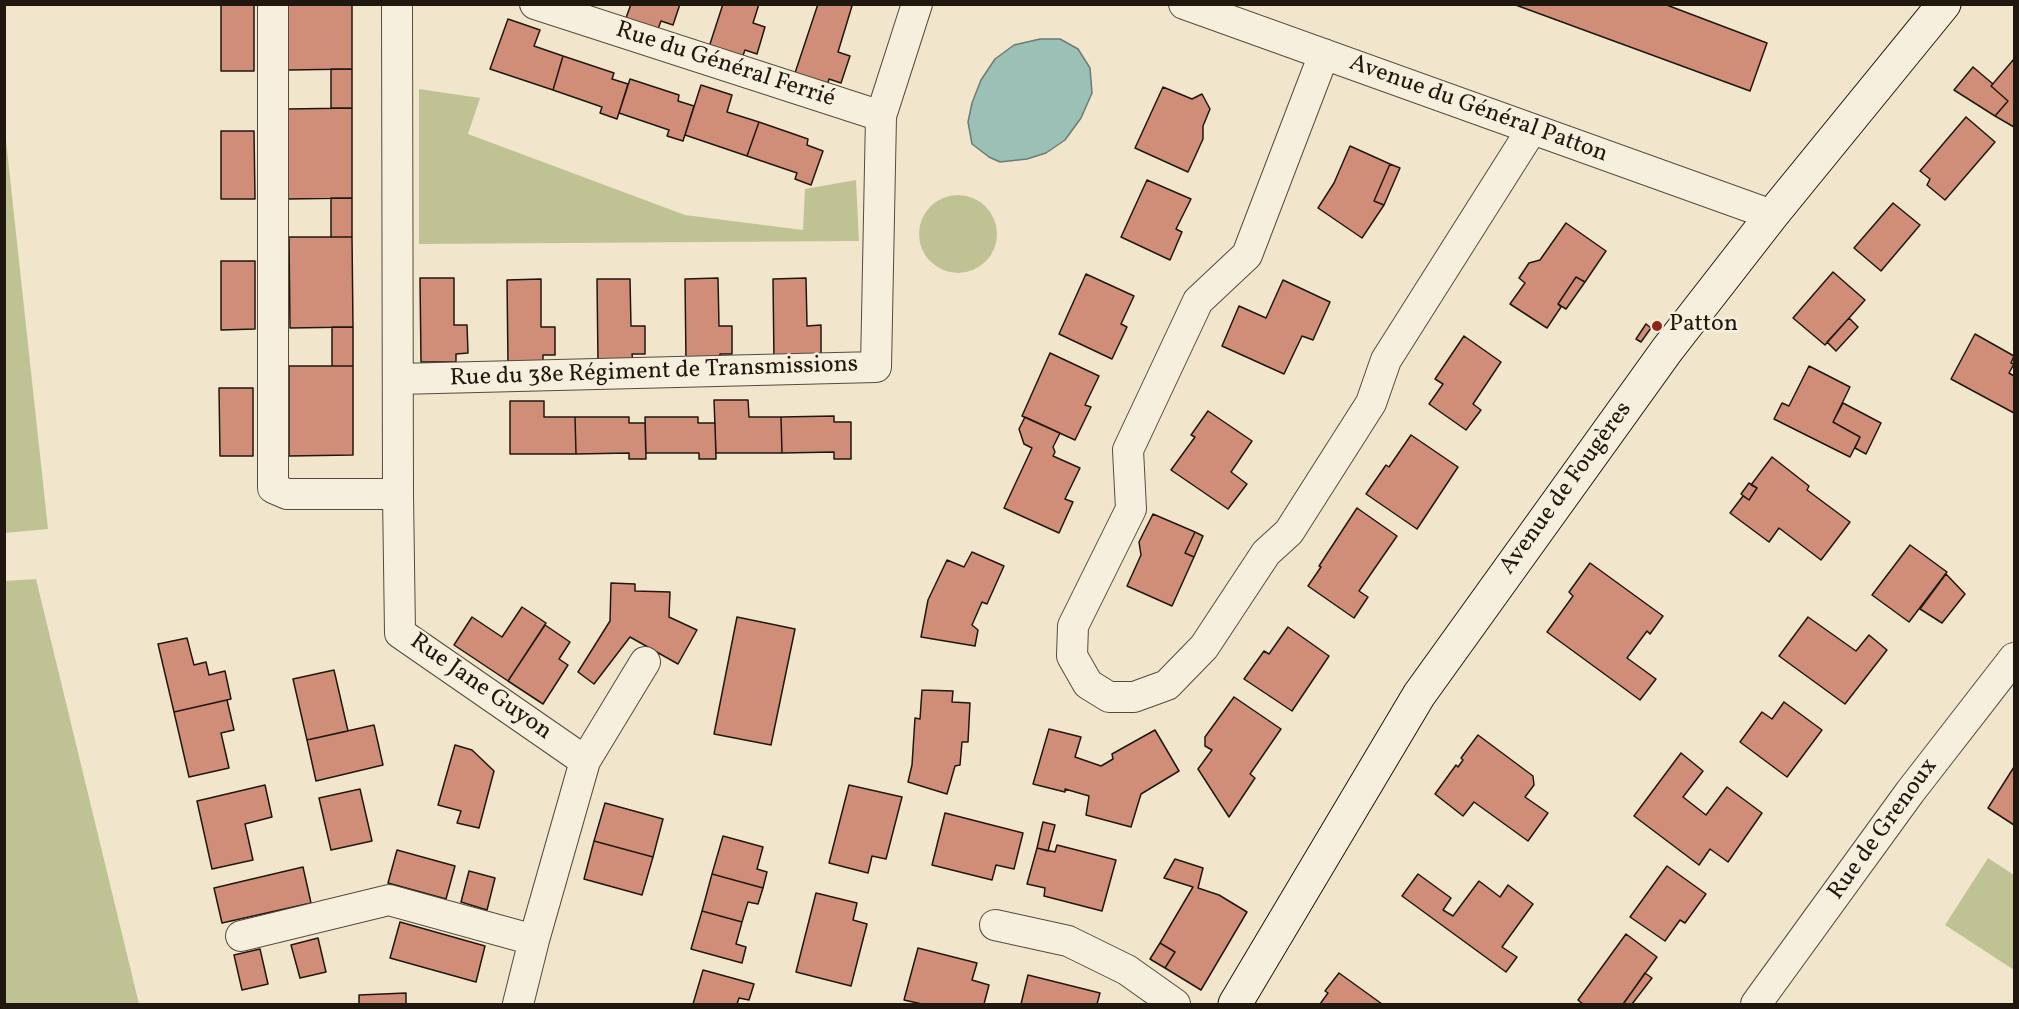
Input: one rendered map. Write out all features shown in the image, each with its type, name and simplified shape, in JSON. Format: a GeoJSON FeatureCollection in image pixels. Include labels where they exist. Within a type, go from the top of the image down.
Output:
{"type":"FeatureCollection","features":[{"type":"Feature","properties":{"kind":"main road","name":"Avenue de Fougères"},"geometry":{"type":"LineString","coordinates":[[1235,1005],[1419,695],[1667,350],[1772,215],[1944,4]]}},
{"type":"Feature","properties":{"kind":"street"},"geometry":{"type":"LineString","coordinates":[[273,4],[273,488],[287,494],[398,494],[397,4]]}},
{"type":"Feature","properties":{"kind":"street","name":"Rue du Général Ferrié"},"geometry":{"type":"LineString","coordinates":[[535,4],[881,116]]}},
{"type":"Feature","properties":{"kind":"street"},"geometry":{"type":"LineString","coordinates":[[881,116],[917,4]]}},
{"type":"Feature","properties":{"kind":"street","name":"Avenue du Général Patton"},"geometry":{"type":"LineString","coordinates":[[1184,4],[1772,215]]}},
{"type":"Feature","properties":{"kind":"street"},"geometry":{"type":"LineString","coordinates":[[1324,54],[1247,255],[1198,301],[1128,450],[1131,509],[1073,626],[1072,656],[1088,684],[1109,697],[1134,697],[1167,685],[1204,647],[1266,553],[1289,532],[1340,453],[1371,403],[1386,360],[1532,129]]}},
{"type":"Feature","properties":{"kind":"street","name":"Rue du 38e Régiment de Transmissions"},"geometry":{"type":"LineString","coordinates":[[398,380],[876,367],[881,116]]}},
{"type":"Feature","properties":{"kind":"street","name":"Rue Jane Guyon"},"geometry":{"type":"LineString","coordinates":[[398,494],[400,633],[585,761]]}},
{"type":"Feature","properties":{"kind":"street","name":"Rue de Grenoux"},"geometry":{"type":"LineString","coordinates":[[1756,1005],[1910,792],[2014,657]]}},
{"type":"Feature","properties":{"kind":"street"},"geometry":{"type":"LineString","coordinates":[[518,1005],[585,761],[645,662]]}},
{"type":"Feature","properties":{"kind":"street"},"geometry":{"type":"LineString","coordinates":[[241,936],[389,900],[534,940]]}},
{"type":"Feature","properties":{"kind":"street"},"geometry":{"type":"LineString","coordinates":[[995,925],[1068,941],[1127,970],[1175,1005]]}},
{"type":"Feature","properties":{"kind":"green space"},"geometry":{"type":"Polygon","coordinates":[[[419,89],[480,98],[468,134],[685,215],[803,230],[805,189],[856,180],[859,241],[419,244],[419,89]]]}},
{"type":"Feature","properties":{"kind":"green space"},"geometry":{"type":"Polygon","coordinates":[[[4,122],[48,529],[5,533],[4,533],[4,122]]]}},
{"type":"Feature","properties":{"kind":"green space"},"geometry":{"type":"Polygon","coordinates":[[[958,195],[973,198],[986,206],[994,219],[997,234],[994,249],[986,262],[973,270],[958,273],[943,270],[930,262],[922,249],[919,234],[922,219],[930,206],[943,198],[958,195]]]}},
{"type":"Feature","properties":{"kind":"green space"},"geometry":{"type":"Polygon","coordinates":[[[36,579],[139,1004],[5,1004],[5,581],[36,579]]]}},
{"type":"Feature","properties":{"kind":"green space"},"geometry":{"type":"Polygon","coordinates":[[[1988,858],[2014,875],[2014,970],[1945,925],[1988,858]]]}},
{"type":"Feature","properties":{"kind":"water"},"geometry":{"type":"Polygon","coordinates":[[[1040,39],[1060,39],[1078,49],[1090,68],[1092,93],[1081,118],[1065,140],[1046,153],[1027,159],[1000,162],[972,144],[968,122],[972,103],[981,80],[995,59],[1014,45],[1040,39]]]}},
{"type":"Feature","properties":{"kind":"building"},"geometry":{"type":"Polygon","coordinates":[[[221,4],[254,4],[254,71],[221,71],[221,4]]]}},
{"type":"Feature","properties":{"kind":"building"},"geometry":{"type":"Polygon","coordinates":[[[287,4],[352,4],[352,69],[288,70],[287,4]]]}},
{"type":"Feature","properties":{"kind":"building"},"geometry":{"type":"Polygon","coordinates":[[[631,4],[680,4],[673,25],[661,21],[658,29],[626,18],[631,4]]]}},
{"type":"Feature","properties":{"kind":"building"},"geometry":{"type":"Polygon","coordinates":[[[723,4],[759,4],[753,23],[765,27],[757,54],[745,50],[742,58],[709,47],[723,4]]]}},
{"type":"Feature","properties":{"kind":"building"},"geometry":{"type":"Polygon","coordinates":[[[818,4],[852,6],[838,52],[850,56],[841,83],[829,79],[827,86],[794,76],[818,4]]]}},
{"type":"Feature","properties":{"kind":"building"},"geometry":{"type":"Polygon","coordinates":[[[1513,4],[1664,4],[1767,43],[1750,91],[1513,4]]]}},
{"type":"Feature","properties":{"kind":"building"},"geometry":{"type":"Polygon","coordinates":[[[508,19],[540,30],[534,46],[563,56],[553,90],[490,69],[508,19]]]}},
{"type":"Feature","properties":{"kind":"building"},"geometry":{"type":"Polygon","coordinates":[[[563,56],[614,73],[612,79],[628,84],[617,119],[600,113],[602,107],[553,90],[563,56]]]}},
{"type":"Feature","properties":{"kind":"building"},"geometry":{"type":"Polygon","coordinates":[[[2014,59],[2014,127],[1995,116],[2008,101],[1991,86],[2014,59]]]}},
{"type":"Feature","properties":{"kind":"building"},"geometry":{"type":"Polygon","coordinates":[[[1973,67],[2008,101],[1995,116],[1954,90],[1973,67]]]}},
{"type":"Feature","properties":{"kind":"building"},"geometry":{"type":"Polygon","coordinates":[[[331,69],[352,69],[352,108],[331,108],[331,69]]]}},
{"type":"Feature","properties":{"kind":"building"},"geometry":{"type":"Polygon","coordinates":[[[630,79],[679,95],[678,101],[694,106],[683,141],[667,136],[669,130],[619,113],[630,79]]]}},
{"type":"Feature","properties":{"kind":"building"},"geometry":{"type":"Polygon","coordinates":[[[701,85],[732,95],[727,112],[759,122],[747,156],[685,135],[701,85]]]}},
{"type":"Feature","properties":{"kind":"building"},"geometry":{"type":"Polygon","coordinates":[[[1163,87],[1192,99],[1202,94],[1210,109],[1203,126],[1203,139],[1188,172],[1135,148],[1163,87]]]}},
{"type":"Feature","properties":{"kind":"building"},"geometry":{"type":"Polygon","coordinates":[[[352,108],[352,198],[288,199],[288,109],[352,108]]]}},
{"type":"Feature","properties":{"kind":"building"},"geometry":{"type":"Polygon","coordinates":[[[1966,117],[1995,142],[1945,200],[1927,185],[1930,179],[1920,171],[1966,117]]]}},
{"type":"Feature","properties":{"kind":"building"},"geometry":{"type":"Polygon","coordinates":[[[759,122],[808,139],[807,145],[823,151],[811,185],[795,179],[797,173],[747,156],[759,122]]]}},
{"type":"Feature","properties":{"kind":"building"},"geometry":{"type":"Polygon","coordinates":[[[221,131],[254,131],[255,199],[221,199],[221,131]]]}},
{"type":"Feature","properties":{"kind":"building"},"geometry":{"type":"Polygon","coordinates":[[[1350,146],[1390,164],[1374,201],[1384,205],[1362,238],[1318,208],[1334,183],[1350,146]]]}},
{"type":"Feature","properties":{"kind":"building"},"geometry":{"type":"Polygon","coordinates":[[[1390,164],[1400,168],[1384,205],[1374,201],[1390,164]]]}},
{"type":"Feature","properties":{"kind":"building"},"geometry":{"type":"Polygon","coordinates":[[[1147,180],[1191,199],[1176,229],[1182,232],[1170,260],[1121,237],[1147,180]]]}},
{"type":"Feature","properties":{"kind":"building"},"geometry":{"type":"Polygon","coordinates":[[[331,198],[352,198],[352,237],[331,237],[331,198]]]}},
{"type":"Feature","properties":{"kind":"building"},"geometry":{"type":"Polygon","coordinates":[[[1893,203],[1920,225],[1881,271],[1854,248],[1893,203]]]}},
{"type":"Feature","properties":{"kind":"building"},"geometry":{"type":"Polygon","coordinates":[[[1566,223],[1606,251],[1585,282],[1576,277],[1558,304],[1561,307],[1547,328],[1510,304],[1525,283],[1519,278],[1529,263],[1540,260],[1566,223]]]}},
{"type":"Feature","properties":{"kind":"building"},"geometry":{"type":"Polygon","coordinates":[[[289,237],[352,237],[353,327],[290,328],[289,237]]]}},
{"type":"Feature","properties":{"kind":"building"},"geometry":{"type":"Polygon","coordinates":[[[221,261],[255,261],[255,329],[221,330],[221,261]]]}},
{"type":"Feature","properties":{"kind":"building"},"geometry":{"type":"Polygon","coordinates":[[[1833,272],[1865,300],[1825,345],[1793,318],[1833,272]]]}},
{"type":"Feature","properties":{"kind":"building"},"geometry":{"type":"Polygon","coordinates":[[[1086,274],[1134,296],[1121,324],[1127,327],[1112,359],[1059,334],[1086,274]]]}},
{"type":"Feature","properties":{"kind":"building"},"geometry":{"type":"Polygon","coordinates":[[[1576,277],[1585,282],[1566,309],[1558,304],[1576,277]]]}},
{"type":"Feature","properties":{"kind":"building"},"geometry":{"type":"Polygon","coordinates":[[[420,278],[454,278],[454,325],[467,325],[468,353],[456,354],[456,362],[421,362],[420,278]]]}},
{"type":"Feature","properties":{"kind":"building"},"geometry":{"type":"Polygon","coordinates":[[[718,278],[719,326],[732,326],[732,354],[720,354],[720,362],[686,363],[685,279],[718,278]]]}},
{"type":"Feature","properties":{"kind":"building"},"geometry":{"type":"Polygon","coordinates":[[[806,278],[807,326],[821,325],[821,354],[808,354],[809,362],[774,363],[773,279],[806,278]]]}},
{"type":"Feature","properties":{"kind":"building"},"geometry":{"type":"Polygon","coordinates":[[[541,279],[541,327],[555,327],[555,355],[543,355],[543,363],[508,364],[507,280],[541,279]]]}},
{"type":"Feature","properties":{"kind":"building"},"geometry":{"type":"Polygon","coordinates":[[[597,279],[630,279],[631,326],[645,326],[645,354],[632,354],[633,362],[598,363],[597,279]]]}},
{"type":"Feature","properties":{"kind":"building"},"geometry":{"type":"Polygon","coordinates":[[[1283,280],[1330,302],[1313,340],[1302,336],[1284,374],[1222,346],[1239,306],[1266,318],[1283,280]]]}},
{"type":"Feature","properties":{"kind":"building"},"geometry":{"type":"Polygon","coordinates":[[[1849,318],[1858,327],[1836,351],[1827,342],[1849,318]]]}},
{"type":"Feature","properties":{"kind":"building"},"geometry":{"type":"Polygon","coordinates":[[[1646,324],[1651,328],[1641,342],[1636,339],[1646,324]]]}},
{"type":"Feature","properties":{"kind":"building"},"geometry":{"type":"Polygon","coordinates":[[[332,327],[353,327],[353,366],[332,366],[332,327]]]}},
{"type":"Feature","properties":{"kind":"building"},"geometry":{"type":"Polygon","coordinates":[[[1975,334],[2014,356],[2011,363],[2014,364],[2009,373],[2014,376],[2014,413],[1951,379],[1975,334]]]}},
{"type":"Feature","properties":{"kind":"building"},"geometry":{"type":"Polygon","coordinates":[[[1464,336],[1501,362],[1473,404],[1481,410],[1466,430],[1429,404],[1443,384],[1435,379],[1464,336]]]}},
{"type":"Feature","properties":{"kind":"building"},"geometry":{"type":"Polygon","coordinates":[[[1050,353],[1099,376],[1085,405],[1091,407],[1075,440],[1022,416],[1050,353]]]}},
{"type":"Feature","properties":{"kind":"building"},"geometry":{"type":"Polygon","coordinates":[[[289,366],[353,366],[353,455],[289,456],[289,366]]]}},
{"type":"Feature","properties":{"kind":"building"},"geometry":{"type":"Polygon","coordinates":[[[1809,366],[1850,387],[1833,422],[1860,437],[1850,457],[1774,419],[1782,403],[1789,406],[1809,366]]]}},
{"type":"Feature","properties":{"kind":"building"},"geometry":{"type":"Polygon","coordinates":[[[219,388],[253,388],[253,456],[220,456],[219,388]]]}},
{"type":"Feature","properties":{"kind":"building"},"geometry":{"type":"Polygon","coordinates":[[[714,400],[748,400],[749,417],[781,417],[782,453],[716,453],[714,400]]]}},
{"type":"Feature","properties":{"kind":"building"},"geometry":{"type":"Polygon","coordinates":[[[510,401],[544,401],[544,417],[575,417],[576,454],[510,454],[510,401]]]}},
{"type":"Feature","properties":{"kind":"building"},"geometry":{"type":"Polygon","coordinates":[[[1843,403],[1881,423],[1866,454],[1855,448],[1860,437],[1833,422],[1843,403]]]}},
{"type":"Feature","properties":{"kind":"building"},"geometry":{"type":"Polygon","coordinates":[[[1208,411],[1252,441],[1231,472],[1247,484],[1228,509],[1171,470],[1195,437],[1191,435],[1208,411]]]}},
{"type":"Feature","properties":{"kind":"building"},"geometry":{"type":"Polygon","coordinates":[[[834,416],[834,422],[851,422],[851,459],[834,459],[834,452],[782,453],[781,417],[834,416]]]}},
{"type":"Feature","properties":{"kind":"building"},"geometry":{"type":"Polygon","coordinates":[[[575,417],[629,417],[629,423],[645,423],[646,459],[629,459],[629,453],[576,454],[575,417]]]}},
{"type":"Feature","properties":{"kind":"building"},"geometry":{"type":"Polygon","coordinates":[[[645,417],[698,417],[698,423],[715,423],[716,459],[699,459],[699,453],[646,453],[645,417]]]}},
{"type":"Feature","properties":{"kind":"building"},"geometry":{"type":"Polygon","coordinates":[[[1025,417],[1060,433],[1053,447],[1055,452],[1053,456],[1080,468],[1065,499],[1073,502],[1059,533],[1004,508],[1032,448],[1024,444],[1019,429],[1025,417]]]}},
{"type":"Feature","properties":{"kind":"building"},"geometry":{"type":"Polygon","coordinates":[[[1411,435],[1458,467],[1417,529],[1366,494],[1386,465],[1389,467],[1411,435]]]}},
{"type":"Feature","properties":{"kind":"building"},"geometry":{"type":"Polygon","coordinates":[[[1772,457],[1809,486],[1807,490],[1850,522],[1821,560],[1779,528],[1769,542],[1730,513],[1743,496],[1749,500],[1757,488],[1751,485],[1772,457]]]}},
{"type":"Feature","properties":{"kind":"building"},"geometry":{"type":"Polygon","coordinates":[[[1749,483],[1757,488],[1749,500],[1741,494],[1749,483]]]}},
{"type":"Feature","properties":{"kind":"building"},"geometry":{"type":"Polygon","coordinates":[[[1357,508],[1397,536],[1359,591],[1368,597],[1354,618],[1308,586],[1357,508]]]}},
{"type":"Feature","properties":{"kind":"building"},"geometry":{"type":"Polygon","coordinates":[[[1153,514],[1195,532],[1185,553],[1194,557],[1172,606],[1127,586],[1141,555],[1139,542],[1153,514]]]}},
{"type":"Feature","properties":{"kind":"building"},"geometry":{"type":"Polygon","coordinates":[[[1195,532],[1203,536],[1194,557],[1185,553],[1195,532]]]}},
{"type":"Feature","properties":{"kind":"building"},"geometry":{"type":"Polygon","coordinates":[[[1910,545],[1947,572],[1909,622],[1872,595],[1910,545]]]}},
{"type":"Feature","properties":{"kind":"building"},"geometry":{"type":"Polygon","coordinates":[[[972,552],[1004,566],[987,604],[982,602],[972,625],[978,630],[975,646],[921,637],[928,600],[947,560],[964,567],[972,552]]]}},
{"type":"Feature","properties":{"kind":"building"},"geometry":{"type":"Polygon","coordinates":[[[1590,563],[1663,616],[1650,634],[1647,631],[1627,658],[1656,679],[1640,700],[1547,632],[1573,596],[1569,592],[1590,563]]]}},
{"type":"Feature","properties":{"kind":"building"},"geometry":{"type":"Polygon","coordinates":[[[1946,574],[1965,594],[1942,623],[1920,609],[1946,574]]]}},
{"type":"Feature","properties":{"kind":"building"},"geometry":{"type":"Polygon","coordinates":[[[611,583],[635,584],[635,591],[670,592],[669,617],[697,630],[678,664],[630,637],[594,684],[578,672],[610,621],[611,583]]]}},
{"type":"Feature","properties":{"kind":"building"},"geometry":{"type":"Polygon","coordinates":[[[522,607],[546,623],[508,681],[454,645],[472,617],[502,637],[522,607]]]}},
{"type":"Feature","properties":{"kind":"building"},"geometry":{"type":"Polygon","coordinates":[[[737,617],[795,629],[771,745],[714,734],[737,617]]]}},
{"type":"Feature","properties":{"kind":"building"},"geometry":{"type":"Polygon","coordinates":[[[1808,617],[1856,651],[1869,635],[1887,650],[1845,704],[1779,656],[1808,617]]]}},
{"type":"Feature","properties":{"kind":"building"},"geometry":{"type":"Polygon","coordinates":[[[545,625],[570,642],[559,659],[568,665],[543,704],[508,681],[545,625]]]}},
{"type":"Feature","properties":{"kind":"building"},"geometry":{"type":"Polygon","coordinates":[[[1288,627],[1329,656],[1292,711],[1244,679],[1264,651],[1269,654],[1288,627]]]}},
{"type":"Feature","properties":{"kind":"building"},"geometry":{"type":"Polygon","coordinates":[[[187,638],[194,665],[206,662],[209,675],[225,671],[231,699],[174,712],[158,644],[187,638]]]}},
{"type":"Feature","properties":{"kind":"building"},"geometry":{"type":"Polygon","coordinates":[[[334,670],[348,731],[307,740],[293,679],[334,670]]]}},
{"type":"Feature","properties":{"kind":"building"},"geometry":{"type":"Polygon","coordinates":[[[922,690],[953,691],[952,702],[970,703],[968,742],[962,742],[960,765],[955,766],[947,794],[908,782],[912,765],[915,718],[920,719],[922,690]]]}},
{"type":"Feature","properties":{"kind":"building"},"geometry":{"type":"Polygon","coordinates":[[[1234,697],[1281,729],[1250,774],[1255,778],[1229,817],[1198,769],[1212,750],[1205,746],[1205,737],[1234,697]]]}},
{"type":"Feature","properties":{"kind":"building"},"geometry":{"type":"Polygon","coordinates":[[[227,700],[234,730],[221,733],[229,768],[189,777],[174,712],[227,700]]]}},
{"type":"Feature","properties":{"kind":"building"},"geometry":{"type":"Polygon","coordinates":[[[1784,702],[1822,730],[1787,777],[1740,742],[1762,712],[1772,719],[1784,702]]]}},
{"type":"Feature","properties":{"kind":"building"},"geometry":{"type":"Polygon","coordinates":[[[374,725],[383,765],[316,781],[307,740],[374,725]]]}},
{"type":"Feature","properties":{"kind":"building"},"geometry":{"type":"Polygon","coordinates":[[[1049,729],[1081,737],[1075,757],[1101,766],[1113,759],[1112,754],[1155,730],[1179,771],[1141,794],[1131,827],[1086,815],[1089,796],[1065,789],[1065,792],[1033,784],[1049,729]]]}},
{"type":"Feature","properties":{"kind":"building"},"geometry":{"type":"Polygon","coordinates":[[[1478,735],[1533,776],[1534,785],[1525,797],[1548,813],[1528,841],[1474,802],[1463,816],[1435,794],[1456,765],[1458,767],[1463,760],[1461,758],[1478,735]]]}},
{"type":"Feature","properties":{"kind":"building"},"geometry":{"type":"Polygon","coordinates":[[[455,745],[472,750],[494,771],[479,828],[457,823],[461,811],[438,805],[455,745]]]}},
{"type":"Feature","properties":{"kind":"building"},"geometry":{"type":"Polygon","coordinates":[[[1681,753],[1703,771],[1683,797],[1706,815],[1727,787],[1762,813],[1728,862],[1710,849],[1699,865],[1634,816],[1681,753]]]}},
{"type":"Feature","properties":{"kind":"building"},"geometry":{"type":"Polygon","coordinates":[[[2014,767],[2014,825],[1988,808],[2014,767]]]}},
{"type":"Feature","properties":{"kind":"building"},"geometry":{"type":"Polygon","coordinates":[[[265,785],[272,817],[245,824],[253,860],[212,869],[197,801],[265,785]]]}},
{"type":"Feature","properties":{"kind":"building"},"geometry":{"type":"Polygon","coordinates":[[[849,785],[902,797],[886,859],[872,856],[868,873],[829,863],[849,785]]]}},
{"type":"Feature","properties":{"kind":"building"},"geometry":{"type":"Polygon","coordinates":[[[360,789],[372,841],[331,850],[319,798],[360,789]]]}},
{"type":"Feature","properties":{"kind":"building"},"geometry":{"type":"Polygon","coordinates":[[[605,803],[663,819],[653,857],[594,841],[605,803]]]}},
{"type":"Feature","properties":{"kind":"building"},"geometry":{"type":"Polygon","coordinates":[[[945,813],[1023,833],[1014,869],[996,865],[992,880],[932,865],[945,813]]]}},
{"type":"Feature","properties":{"kind":"building"},"geometry":{"type":"Polygon","coordinates":[[[1043,822],[1055,825],[1048,851],[1037,848],[1043,822]]]}},
{"type":"Feature","properties":{"kind":"building"},"geometry":{"type":"Polygon","coordinates":[[[723,836],[763,847],[757,869],[767,872],[763,888],[712,874],[723,836]]]}},
{"type":"Feature","properties":{"kind":"building"},"geometry":{"type":"Polygon","coordinates":[[[594,841],[653,857],[642,895],[584,879],[594,841]]]}},
{"type":"Feature","properties":{"kind":"building"},"geometry":{"type":"Polygon","coordinates":[[[1057,845],[1116,860],[1102,911],[1044,896],[1045,888],[1027,884],[1037,848],[1055,852],[1057,845]]]}},
{"type":"Feature","properties":{"kind":"building"},"geometry":{"type":"Polygon","coordinates":[[[397,850],[455,866],[446,899],[388,883],[397,850]]]}},
{"type":"Feature","properties":{"kind":"building"},"geometry":{"type":"Polygon","coordinates":[[[1175,859],[1203,868],[1198,888],[1219,895],[1247,912],[1201,990],[1165,968],[1175,952],[1160,943],[1193,887],[1164,878],[1175,859]]]}},
{"type":"Feature","properties":{"kind":"building"},"geometry":{"type":"Polygon","coordinates":[[[1667,866],[1706,894],[1685,923],[1680,920],[1665,941],[1630,917],[1667,866]]]}},
{"type":"Feature","properties":{"kind":"building"},"geometry":{"type":"Polygon","coordinates":[[[303,867],[311,903],[222,923],[214,888],[303,867]]]}},
{"type":"Feature","properties":{"kind":"building"},"geometry":{"type":"Polygon","coordinates":[[[469,871],[495,878],[487,910],[461,902],[469,871]]]}},
{"type":"Feature","properties":{"kind":"building"},"geometry":{"type":"Polygon","coordinates":[[[712,874],[763,888],[758,904],[748,902],[742,922],[702,911],[712,874]]]}},
{"type":"Feature","properties":{"kind":"building"},"geometry":{"type":"Polygon","coordinates":[[[1418,874],[1451,898],[1443,910],[1453,916],[1479,881],[1500,897],[1508,885],[1533,904],[1502,947],[1517,957],[1506,972],[1402,896],[1418,874]]]}},
{"type":"Feature","properties":{"kind":"building"},"geometry":{"type":"Polygon","coordinates":[[[816,893],[857,903],[853,920],[867,924],[851,986],[796,972],[816,893]]]}},
{"type":"Feature","properties":{"kind":"building"},"geometry":{"type":"Polygon","coordinates":[[[702,911],[742,922],[736,944],[746,947],[742,963],[691,949],[702,911]]]}},
{"type":"Feature","properties":{"kind":"building"},"geometry":{"type":"Polygon","coordinates":[[[400,922],[485,946],[476,982],[390,958],[400,922]]]}},
{"type":"Feature","properties":{"kind":"building"},"geometry":{"type":"Polygon","coordinates":[[[1626,934],[1657,957],[1623,1004],[1583,1004],[1578,1000],[1626,934]]]}},
{"type":"Feature","properties":{"kind":"building"},"geometry":{"type":"Polygon","coordinates":[[[318,938],[326,972],[300,978],[291,945],[318,938]]]}},
{"type":"Feature","properties":{"kind":"building"},"geometry":{"type":"Polygon","coordinates":[[[1160,943],[1175,952],[1165,968],[1150,959],[1160,943]]]}},
{"type":"Feature","properties":{"kind":"building"},"geometry":{"type":"Polygon","coordinates":[[[918,948],[977,963],[972,980],[989,985],[984,1004],[922,1004],[904,1000],[918,948]]]}},
{"type":"Feature","properties":{"kind":"building"},"geometry":{"type":"Polygon","coordinates":[[[260,949],[268,984],[242,990],[234,955],[260,949]]]}},
{"type":"Feature","properties":{"kind":"building"},"geometry":{"type":"Polygon","coordinates":[[[703,970],[754,984],[749,1000],[739,998],[737,1004],[693,1004],[703,970]]]}},
{"type":"Feature","properties":{"kind":"building"},"geometry":{"type":"Polygon","coordinates":[[[1339,973],[1382,1004],[1320,1004],[1328,993],[1325,991],[1339,973]]]}},
{"type":"Feature","properties":{"kind":"building"},"geometry":{"type":"Polygon","coordinates":[[[1645,973],[1652,978],[1632,1004],[1625,1004],[1624,1003],[1645,973]]]}},
{"type":"Feature","properties":{"kind":"building"},"geometry":{"type":"Polygon","coordinates":[[[1028,975],[1100,993],[1097,1004],[1021,1004],[1028,975]]]}},
{"type":"Feature","properties":{"kind":"building"},"geometry":{"type":"Polygon","coordinates":[[[406,993],[406,1004],[359,1004],[359,995],[406,993]]]}},
{"type":"Feature","properties":{"kind":"place","name":"Patton"},"geometry":{"type":"Point","coordinates":[1657,326]}}]}
